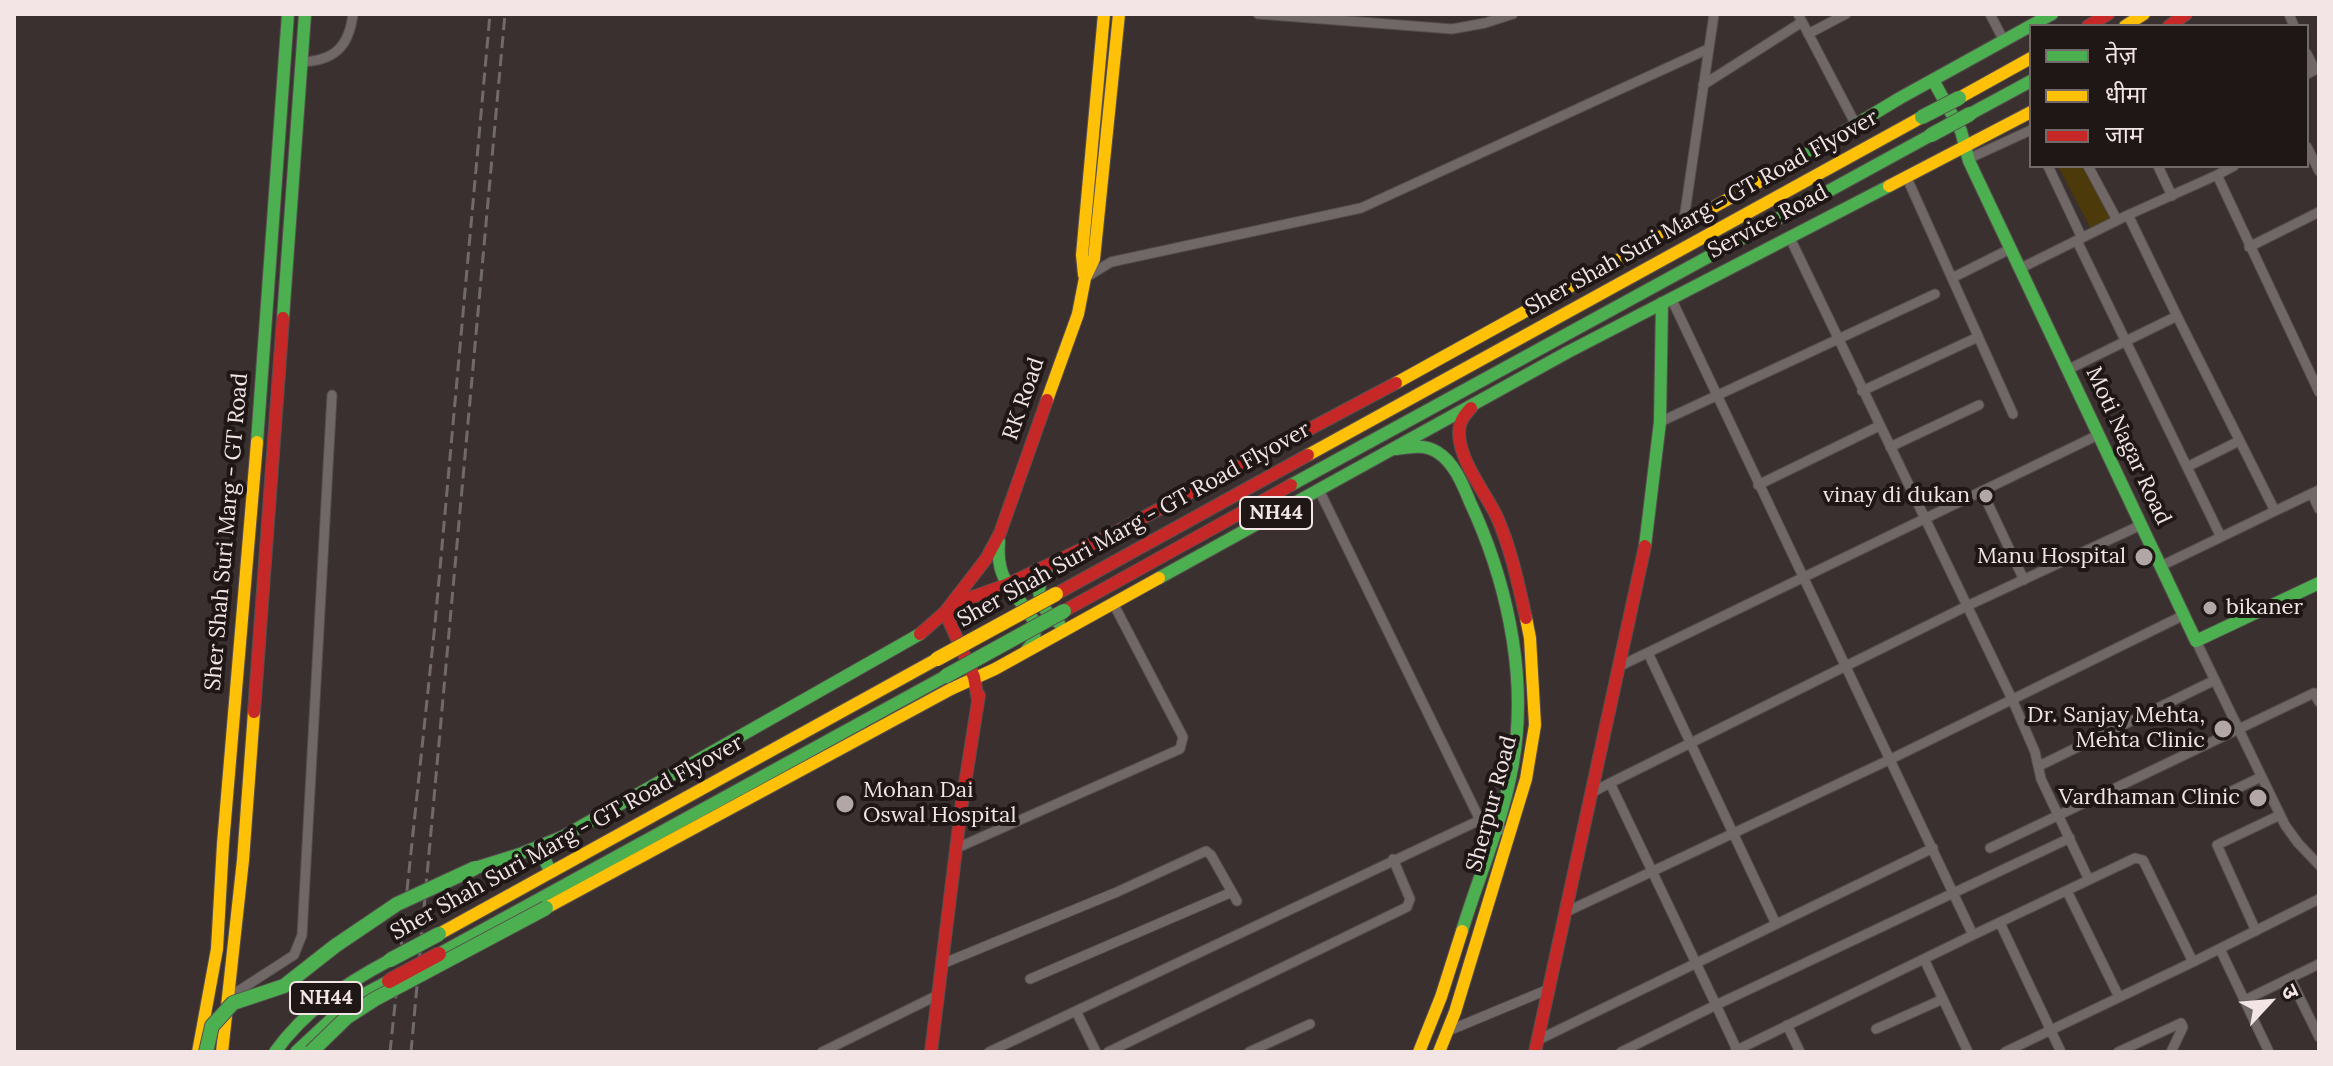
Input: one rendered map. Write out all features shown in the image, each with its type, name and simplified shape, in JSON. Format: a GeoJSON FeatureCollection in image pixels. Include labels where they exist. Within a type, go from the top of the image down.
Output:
{"type":"FeatureCollection","features":[{"type":"Feature","properties":{"kind":"main road","name":"Sher Shah Suri Marg - GT Road"},"geometry":{"type":"LineString","coordinates":[[198,1052],[217,949],[269,298],[288,14]]}},
{"type":"Feature","properties":{"kind":"main road","name":"Sher Shah Suri Marg - GT Road"},"geometry":{"type":"LineString","coordinates":[[222,1052],[243,860],[305,14]]}},
{"type":"Feature","properties":{"kind":"main road","name":"RK Road"},"geometry":{"type":"LineString","coordinates":[[1085,278],[1082,255],[1104,14]]}},
{"type":"Feature","properties":{"kind":"main road","name":"RK Road"},"geometry":{"type":"LineString","coordinates":[[1000,533],[1078,314],[1085,278],[1094,259],[1119,14]]}},
{"type":"Feature","properties":{"kind":"main road","name":"Service Road"},"geometry":{"type":"LineString","coordinates":[[2032,24],[2052,14]]}},
{"type":"Feature","properties":{"kind":"main road","name":"Service Road"},"geometry":{"type":"LineString","coordinates":[[1050,565],[1162,509],[1683,226],[2029,26]]}},
{"type":"Feature","properties":{"kind":"main road","name":"Sher Shah Suri Marg - GT Road Flyover"},"geometry":{"type":"LineString","coordinates":[[275,1052],[296,1025],[348,981],[439,934],[2029,59]]}},
{"type":"Feature","properties":{"kind":"main road","name":"Moti Nagar Road"},"geometry":{"type":"LineString","coordinates":[[1933,80],[1961,131],[1967,152],[2019,269],[2196,641]]}},
{"type":"Feature","properties":{"kind":"main road","name":"Sher Shah Suri Marg - GT Road Flyover"},"geometry":{"type":"LineString","coordinates":[[296,1052],[351,1001],[572,888],[946,676],[1586,322],[2029,82]]}},
{"type":"Feature","properties":{"kind":"main road","name":"Service Road"},"geometry":{"type":"LineString","coordinates":[[1475,404],[1666,300],[1906,176],[1967,152],[2029,113]]}},
{"type":"Feature","properties":{"kind":"main road"},"geometry":{"type":"LineString","coordinates":[[1537,1046],[1647,538],[1660,422],[1666,300]]}},
{"type":"Feature","properties":{"kind":"main road","name":"NH44"},"geometry":{"type":"LineString","coordinates":[[974,678],[1475,404]]}},
{"type":"Feature","properties":{"kind":"main road","name":"Sherpur Road"},"geometry":{"type":"LineString","coordinates":[[1439,1052],[1455,1012],[1510,833],[1533,742],[1534,682],[1524,602],[1496,516],[1465,458],[1459,440],[1462,417],[1475,404]]}},
{"type":"Feature","properties":{"kind":"main road","name":"Sherpur Road"},"geometry":{"type":"LineString","coordinates":[[1393,450],[1421,445],[1442,454],[1457,474],[1474,507],[1505,596],[1515,676],[1515,748],[1510,773],[1487,823],[1437,1006],[1419,1052]]}},
{"type":"Feature","properties":{"kind":"main road"},"geometry":{"type":"LineString","coordinates":[[1479,525],[1496,516]]}},
{"type":"Feature","properties":{"kind":"main road"},"geometry":{"type":"LineString","coordinates":[[1000,533],[998,561],[1006,585],[1035,622],[1035,639],[1025,652]]}},
{"type":"Feature","properties":{"kind":"main road"},"geometry":{"type":"LineString","coordinates":[[206,1052],[212,1026],[233,1003],[292,982],[335,946],[409,898],[475,868],[539,847],[598,817],[926,630],[945,612],[986,559],[1000,533]]}},
{"type":"Feature","properties":{"kind":"main road"},"geometry":{"type":"LineString","coordinates":[[1050,565],[1039,582],[1040,603],[1052,619],[1071,626]]}},
{"type":"Feature","properties":{"kind":"main road","name":"NH44"},"geometry":{"type":"LineString","coordinates":[[945,612],[978,593],[1006,585],[1050,565]]}},
{"type":"Feature","properties":{"kind":"main road"},"geometry":{"type":"LineString","coordinates":[[2196,641],[2319,583]]}},
{"type":"Feature","properties":{"kind":"main road"},"geometry":{"type":"LineString","coordinates":[[945,612],[951,632],[974,678],[978,700]]}},
{"type":"Feature","properties":{"kind":"main road"},"geometry":{"type":"LineString","coordinates":[[931,1052],[978,700],[983,682],[995,669]]}},
{"type":"Feature","properties":{"kind":"main road"},"geometry":{"type":"LineString","coordinates":[[311,1052],[347,1017],[375,999],[546,908],[572,888],[974,678]]}},
{"type":"Feature","properties":{"kind":"main road"},"geometry":{"type":"LineString","coordinates":[[539,847],[550,871]]}},
{"type":"Feature","properties":{"kind":"main road"},"geometry":{"type":"LineString","coordinates":[[1437,1006],[1455,1012]]}},
{"type":"Feature","properties":{"kind":"street"},"geometry":{"type":"LineString","coordinates":[[301,62],[326,60],[336,53],[348,35],[353,14]]}},
{"type":"Feature","properties":{"kind":"street"},"geometry":{"type":"LineString","coordinates":[[1258,14],[1452,29],[1513,14]]}},
{"type":"Feature","properties":{"kind":"street"},"geometry":{"type":"LineString","coordinates":[[1808,34],[1846,14]]}},
{"type":"Feature","properties":{"kind":"street"},"geometry":{"type":"LineString","coordinates":[[1990,14],[2003,39]]}},
{"type":"Feature","properties":{"kind":"street"},"geometry":{"type":"LineString","coordinates":[[1683,226],[1715,15]]}},
{"type":"Feature","properties":{"kind":"street"},"geometry":{"type":"LineString","coordinates":[[1703,85],[1800,18],[1856,125]]}},
{"type":"Feature","properties":{"kind":"street"},"geometry":{"type":"LineString","coordinates":[[1085,278],[1111,262],[1361,208],[1708,49]]}},
{"type":"Feature","properties":{"kind":"street"},"geometry":{"type":"LineString","coordinates":[[1967,152],[2029,131]]}},
{"type":"Feature","properties":{"kind":"street"},"geometry":{"type":"LineString","coordinates":[[2309,151],[2319,171]]}},
{"type":"Feature","properties":{"kind":"street"},"geometry":{"type":"LineString","coordinates":[[2049,168],[2126,342],[2221,537]]}},
{"type":"Feature","properties":{"kind":"street"},"geometry":{"type":"LineString","coordinates":[[2089,168],[2117,220]]}},
{"type":"Feature","properties":{"kind":"street"},"geometry":{"type":"LineString","coordinates":[[2159,168],[2172,196]]}},
{"type":"Feature","properties":{"kind":"street"},"geometry":{"type":"LineString","coordinates":[[2019,269],[2230,168]]}},
{"type":"Feature","properties":{"kind":"street"},"geometry":{"type":"LineString","coordinates":[[2217,175],[2319,392]]}},
{"type":"Feature","properties":{"kind":"street"},"geometry":{"type":"LineString","coordinates":[[1906,176],[2013,414]]}},
{"type":"Feature","properties":{"kind":"street"},"geometry":{"type":"LineString","coordinates":[[2249,247],[2319,212]]}},
{"type":"Feature","properties":{"kind":"street"},"geometry":{"type":"LineString","coordinates":[[2128,215],[2275,511]]}},
{"type":"Feature","properties":{"kind":"street"},"geometry":{"type":"LineString","coordinates":[[1789,236],[2012,699],[2039,766],[2041,779],[2089,880]]}},
{"type":"Feature","properties":{"kind":"street"},"geometry":{"type":"LineString","coordinates":[[1952,278],[2010,249]]}},
{"type":"Feature","properties":{"kind":"street"},"geometry":{"type":"LineString","coordinates":[[1660,422],[1935,294]]}},
{"type":"Feature","properties":{"kind":"street"},"geometry":{"type":"LineString","coordinates":[[1666,300],[1717,396],[1973,935]]}},
{"type":"Feature","properties":{"kind":"street"},"geometry":{"type":"LineString","coordinates":[[2067,370],[2177,316]]}},
{"type":"Feature","properties":{"kind":"street"},"geometry":{"type":"LineString","coordinates":[[1862,391],[1978,337]]}},
{"type":"Feature","properties":{"kind":"street"},"geometry":{"type":"LineString","coordinates":[[229,997],[294,955],[302,935],[332,395]]}},
{"type":"Feature","properties":{"kind":"street"},"geometry":{"type":"LineString","coordinates":[[1890,447],[1979,405]]}},
{"type":"Feature","properties":{"kind":"street"},"geometry":{"type":"LineString","coordinates":[[1758,485],[1879,426]]}},
{"type":"Feature","properties":{"kind":"street"},"geometry":{"type":"LineString","coordinates":[[1620,666],[2098,435]]}},
{"type":"Feature","properties":{"kind":"street"},"geometry":{"type":"LineString","coordinates":[[2187,467],[2239,441]]}},
{"type":"Feature","properties":{"kind":"street"},"geometry":{"type":"LineString","coordinates":[[1319,490],[1487,823],[1510,833]]}},
{"type":"Feature","properties":{"kind":"street"},"geometry":{"type":"LineString","coordinates":[[1982,491],[2024,580]]}},
{"type":"Feature","properties":{"kind":"street"},"geometry":{"type":"LineString","coordinates":[[2161,566],[2315,492],[2319,509]]}},
{"type":"Feature","properties":{"kind":"street"},"geometry":{"type":"LineString","coordinates":[[1593,792],[1967,606],[2141,525]]}},
{"type":"Feature","properties":{"kind":"street"},"geometry":{"type":"LineString","coordinates":[[957,848],[1180,749],[1183,737],[1113,603]]}},
{"type":"Feature","properties":{"kind":"street"},"geometry":{"type":"LineString","coordinates":[[1566,912],[1891,759],[2184,615]]}},
{"type":"Feature","properties":{"kind":"street"},"geometry":{"type":"LineString","coordinates":[[2196,641],[2280,815],[2291,834],[2319,865]]}},
{"type":"Feature","properties":{"kind":"street"},"geometry":{"type":"LineString","coordinates":[[1648,653],[1776,924]]}},
{"type":"Feature","properties":{"kind":"street"},"geometry":{"type":"LineString","coordinates":[[2039,766],[2215,680]]}},
{"type":"Feature","properties":{"kind":"street"},"geometry":{"type":"LineString","coordinates":[[1990,848],[2317,695]]}},
{"type":"Feature","properties":{"kind":"street"},"geometry":{"type":"LineString","coordinates":[[2209,802],[2261,777]]}},
{"type":"Feature","properties":{"kind":"street"},"geometry":{"type":"LineString","coordinates":[[1610,783],[1735,1051],[2135,858],[2143,860],[2193,962]]}},
{"type":"Feature","properties":{"kind":"street"},"geometry":{"type":"LineString","coordinates":[[2256,931],[2217,845],[2280,815]]}},
{"type":"Feature","properties":{"kind":"street"},"geometry":{"type":"LineString","coordinates":[[989,1052],[1393,859],[1487,823]]}},
{"type":"Feature","properties":{"kind":"street"},"geometry":{"type":"LineString","coordinates":[[1621,1052],[2070,838]]}},
{"type":"Feature","properties":{"kind":"street"},"geometry":{"type":"LineString","coordinates":[[1537,1046],[1694,963],[1933,848]]}},
{"type":"Feature","properties":{"kind":"street"},"geometry":{"type":"LineString","coordinates":[[942,964],[1117,892],[1206,851],[1234,897],[1030,979]]}},
{"type":"Feature","properties":{"kind":"street"},"geometry":{"type":"LineString","coordinates":[[1108,1052],[1407,907],[1410,899],[1393,859]]}},
{"type":"Feature","properties":{"kind":"street"},"geometry":{"type":"LineString","coordinates":[[2067,891],[2119,997]]}},
{"type":"Feature","properties":{"kind":"street"},"geometry":{"type":"LineString","coordinates":[[2005,1052],[2319,899]]}},
{"type":"Feature","properties":{"kind":"street"},"geometry":{"type":"LineString","coordinates":[[2000,923],[2061,1052]]}},
{"type":"Feature","properties":{"kind":"street"},"geometry":{"type":"LineString","coordinates":[[2220,949],[2269,1052]]}},
{"type":"Feature","properties":{"kind":"street"},"geometry":{"type":"LineString","coordinates":[[1924,959],[1968,1052]]}},
{"type":"Feature","properties":{"kind":"street"},"geometry":{"type":"LineString","coordinates":[[2245,1000],[2319,964]]}},
{"type":"Feature","properties":{"kind":"street"},"geometry":{"type":"LineString","coordinates":[[2290,978],[2319,1037]]}},
{"type":"Feature","properties":{"kind":"street"},"geometry":{"type":"LineString","coordinates":[[1448,1031],[1549,989]]}},
{"type":"Feature","properties":{"kind":"street"},"geometry":{"type":"LineString","coordinates":[[822,1052],[938,995]]}},
{"type":"Feature","properties":{"kind":"street"},"geometry":{"type":"LineString","coordinates":[[1876,1029],[1943,999]]}},
{"type":"Feature","properties":{"kind":"street"},"geometry":{"type":"LineString","coordinates":[[1076,1011],[1096,1052]]}},
{"type":"Feature","properties":{"kind":"street"},"geometry":{"type":"LineString","coordinates":[[2118,1052],[2181,1023],[2183,1027],[2171,1052]]}},
{"type":"Feature","properties":{"kind":"street"},"geometry":{"type":"LineString","coordinates":[[1249,1052],[1310,1024]]}},
{"type":"Feature","properties":{"kind":"street"},"geometry":{"type":"LineString","coordinates":[[1787,1025],[1800,1052]]}},
{"type":"Feature","properties":{"kind":"shaded area"},"geometry":{"type":"Polygon","coordinates":[[[2059,168],[2092,168],[2118,215],[2092,231],[2059,168]]]}},
{"type":"Feature","properties":{"kind":"railway"},"geometry":{"type":"LineString","coordinates":[[390,1052],[435,624],[490,14]]}},
{"type":"Feature","properties":{"kind":"railway"},"geometry":{"type":"LineString","coordinates":[[411,1052],[505,14]]}},
{"type":"Feature","properties":{"kind":"traffic: fast"},"geometry":{"type":"LineString","coordinates":[[257,442],[288,14]]}},
{"type":"Feature","properties":{"kind":"traffic: fast"},"geometry":{"type":"LineString","coordinates":[[283,318],[305,14]]}},
{"type":"Feature","properties":{"kind":"traffic: fast"},"geometry":{"type":"LineString","coordinates":[[2034,24],[2052,14]]}},
{"type":"Feature","properties":{"kind":"traffic: fast"},"geometry":{"type":"LineString","coordinates":[[1777,172],[1900,98],[2029,27]]}},
{"type":"Feature","properties":{"kind":"traffic: fast"},"geometry":{"type":"LineString","coordinates":[[1933,80],[1961,131],[1969,161],[2196,641],[2319,583]]}},
{"type":"Feature","properties":{"kind":"traffic: fast"},"geometry":{"type":"LineString","coordinates":[[1970,114],[2029,82]]}},
{"type":"Feature","properties":{"kind":"traffic: fast"},"geometry":{"type":"LineString","coordinates":[[1922,117],[1959,98]]}},
{"type":"Feature","properties":{"kind":"traffic: fast"},"geometry":{"type":"LineString","coordinates":[[1931,135],[1970,114]]}},
{"type":"Feature","properties":{"kind":"traffic: fast"},"geometry":{"type":"LineString","coordinates":[[1291,485],[1931,135]]}},
{"type":"Feature","properties":{"kind":"traffic: fast"},"geometry":{"type":"LineString","coordinates":[[1159,578],[1568,352],[1889,186]]}},
{"type":"Feature","properties":{"kind":"traffic: fast"},"geometry":{"type":"LineString","coordinates":[[1645,546],[1660,422],[1662,303]]}},
{"type":"Feature","properties":{"kind":"traffic: fast"},"geometry":{"type":"LineString","coordinates":[[1396,449],[1432,449],[1443,456],[1457,474],[1482,531],[1503,592],[1515,655],[1518,719],[1511,773],[1462,931]]}},
{"type":"Feature","properties":{"kind":"traffic: fast"},"geometry":{"type":"LineString","coordinates":[[999,541],[1000,567],[1004,577],[1035,623],[1034,641],[1026,651]]}},
{"type":"Feature","properties":{"kind":"traffic: fast"},"geometry":{"type":"LineString","coordinates":[[1048,567],[1040,582],[1040,597],[1046,611],[1059,623]]}},
{"type":"Feature","properties":{"kind":"traffic: fast"},"geometry":{"type":"LineString","coordinates":[[946,676],[1064,611]]}},
{"type":"Feature","properties":{"kind":"traffic: fast"},"geometry":{"type":"LineString","coordinates":[[475,868],[564,836],[920,634]]}},
{"type":"Feature","properties":{"kind":"traffic: fast"},"geometry":{"type":"LineString","coordinates":[[439,954],[946,676]]}},
{"type":"Feature","properties":{"kind":"traffic: fast"},"geometry":{"type":"LineString","coordinates":[[539,847],[550,871]]}},
{"type":"Feature","properties":{"kind":"traffic: fast"},"geometry":{"type":"LineString","coordinates":[[206,1052],[212,1026],[233,1003],[284,986],[335,946],[397,904],[475,868]]}},
{"type":"Feature","properties":{"kind":"traffic: fast"},"geometry":{"type":"LineString","coordinates":[[311,1052],[347,1017],[375,999],[546,908]]}},
{"type":"Feature","properties":{"kind":"traffic: fast"},"geometry":{"type":"LineString","coordinates":[[390,960],[439,934]]}},
{"type":"Feature","properties":{"kind":"traffic: fast"},"geometry":{"type":"LineString","coordinates":[[275,1052],[299,1023],[327,999],[390,960]]}},
{"type":"Feature","properties":{"kind":"traffic: fast"},"geometry":{"type":"LineString","coordinates":[[296,1052],[351,1001],[389,981]]}},
{"type":"Feature","properties":{"kind":"traffic: slow"},"geometry":{"type":"LineString","coordinates":[[1084,275],[1082,255],[1104,14]]}},
{"type":"Feature","properties":{"kind":"traffic: slow"},"geometry":{"type":"LineString","coordinates":[[1047,400],[1078,314],[1085,278],[1094,259],[1119,14]]}},
{"type":"Feature","properties":{"kind":"traffic: slow"},"geometry":{"type":"LineString","coordinates":[[2128,24],[2144,14]]}},
{"type":"Feature","properties":{"kind":"traffic: slow"},"geometry":{"type":"LineString","coordinates":[[1959,98],[2029,59]]}},
{"type":"Feature","properties":{"kind":"traffic: slow"},"geometry":{"type":"LineString","coordinates":[[1889,186],[2029,113]]}},
{"type":"Feature","properties":{"kind":"traffic: slow"},"geometry":{"type":"LineString","coordinates":[[1308,455],[1922,117]]}},
{"type":"Feature","properties":{"kind":"traffic: slow"},"geometry":{"type":"LineString","coordinates":[[1396,383],[1777,172]]}},
{"type":"Feature","properties":{"kind":"traffic: slow"},"geometry":{"type":"LineString","coordinates":[[198,1052],[217,949],[257,442]]}},
{"type":"Feature","properties":{"kind":"traffic: slow"},"geometry":{"type":"LineString","coordinates":[[546,908],[1159,578]]}},
{"type":"Feature","properties":{"kind":"traffic: slow"},"geometry":{"type":"LineString","coordinates":[[937,659],[1056,594]]}},
{"type":"Feature","properties":{"kind":"traffic: slow"},"geometry":{"type":"LineString","coordinates":[[1439,1052],[1455,1012],[1526,779],[1535,725],[1526,618]]}},
{"type":"Feature","properties":{"kind":"traffic: slow"},"geometry":{"type":"LineString","coordinates":[[439,934],[937,659]]}},
{"type":"Feature","properties":{"kind":"traffic: slow"},"geometry":{"type":"LineString","coordinates":[[222,1052],[243,860],[254,712]]}},
{"type":"Feature","properties":{"kind":"traffic: slow"},"geometry":{"type":"LineString","coordinates":[[1419,1052],[1462,931]]}},
{"type":"Feature","properties":{"kind":"traffic: jam"},"geometry":{"type":"LineString","coordinates":[[2091,24],[2108,14]]}},
{"type":"Feature","properties":{"kind":"traffic: jam"},"geometry":{"type":"LineString","coordinates":[[2172,24],[2186,14]]}},
{"type":"Feature","properties":{"kind":"traffic: jam"},"geometry":{"type":"LineString","coordinates":[[254,712],[283,318]]}},
{"type":"Feature","properties":{"kind":"traffic: jam"},"geometry":{"type":"LineString","coordinates":[[920,634],[964,600],[1006,585],[1103,539],[1396,383]]}},
{"type":"Feature","properties":{"kind":"traffic: jam"},"geometry":{"type":"LineString","coordinates":[[978,700],[974,677],[945,612],[986,559],[1000,533],[1047,400]]}},
{"type":"Feature","properties":{"kind":"traffic: jam"},"geometry":{"type":"LineString","coordinates":[[1471,408],[1460,427],[1462,452],[1501,527],[1526,618]]}},
{"type":"Feature","properties":{"kind":"traffic: jam"},"geometry":{"type":"LineString","coordinates":[[1056,594],[1308,455]]}},
{"type":"Feature","properties":{"kind":"traffic: jam"},"geometry":{"type":"LineString","coordinates":[[1064,611],[1291,485]]}},
{"type":"Feature","properties":{"kind":"traffic: jam"},"geometry":{"type":"LineString","coordinates":[[1535,1052],[1645,546]]}},
{"type":"Feature","properties":{"kind":"traffic: jam"},"geometry":{"type":"LineString","coordinates":[[931,1052],[961,809],[979,695]]}},
{"type":"Feature","properties":{"kind":"traffic: jam"},"geometry":{"type":"LineString","coordinates":[[389,981],[439,954]]}},
{"type":"Feature","properties":{"kind":"place","name":"vinay di dukan"},"geometry":{"type":"Point","coordinates":[1986,496]}},
{"type":"Feature","properties":{"kind":"place","name":"Manu Hospital"},"geometry":{"type":"Point","coordinates":[2144,557]}},
{"type":"Feature","properties":{"kind":"place","name":"bikaner"},"geometry":{"type":"Point","coordinates":[2210,608]}},
{"type":"Feature","properties":{"kind":"place","name":"Dr. Sanjay Mehta, Mehta Clinic"},"geometry":{"type":"Point","coordinates":[2223,729]}},
{"type":"Feature","properties":{"kind":"place","name":"Vardhaman Clinic"},"geometry":{"type":"Point","coordinates":[2258,798]}},
{"type":"Feature","properties":{"kind":"place","name":"Mohan Dai Oswal Hospital"},"geometry":{"type":"Point","coordinates":[845,804]}}]}
